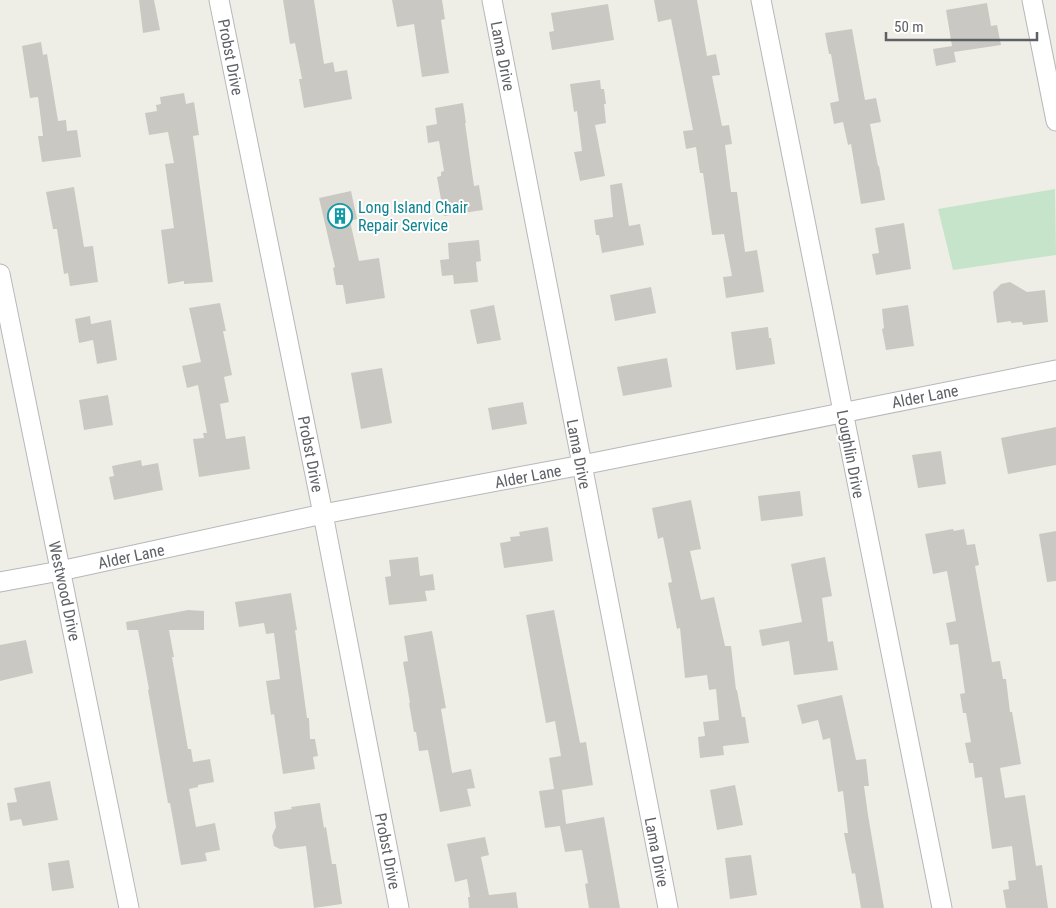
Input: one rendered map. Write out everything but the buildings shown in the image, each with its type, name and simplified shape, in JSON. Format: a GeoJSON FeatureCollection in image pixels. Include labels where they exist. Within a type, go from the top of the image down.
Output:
{"type":"FeatureCollection","features":[{"type":"Feature","properties":{"kind":"street","name":"Probst Drive"},"geometry":{"type":"LineString","coordinates":[[219,0],[323,514],[399,908]]}},
{"type":"Feature","properties":{"kind":"street","name":"Lama Drive"},"geometry":{"type":"LineString","coordinates":[[492,0],[668,908]]}},
{"type":"Feature","properties":{"kind":"street","name":"Loughlin Drive"},"geometry":{"type":"LineString","coordinates":[[761,0],[942,908]]}},
{"type":"Feature","properties":{"kind":"street"},"geometry":{"type":"LineString","coordinates":[[1032,0],[1056,121]]}},
{"type":"Feature","properties":{"kind":"street","name":"Westwood Drive"},"geometry":{"type":"LineString","coordinates":[[0,274],[129,908]]}},
{"type":"Feature","properties":{"kind":"street","name":"Alder Lane"},"geometry":{"type":"LineString","coordinates":[[0,582],[60,571],[323,514],[582,465],[1056,370]]}},
{"type":"Feature","properties":{"kind":"green space"},"geometry":{"type":"Polygon","coordinates":[[[1055,189],[1056,255],[953,270],[938,209],[1055,189]]]}},
{"type":"Feature","properties":{"kind":"place","name":"Long Island Chair Repair Service"},"geometry":{"type":"Point","coordinates":[340,216]}}]}
